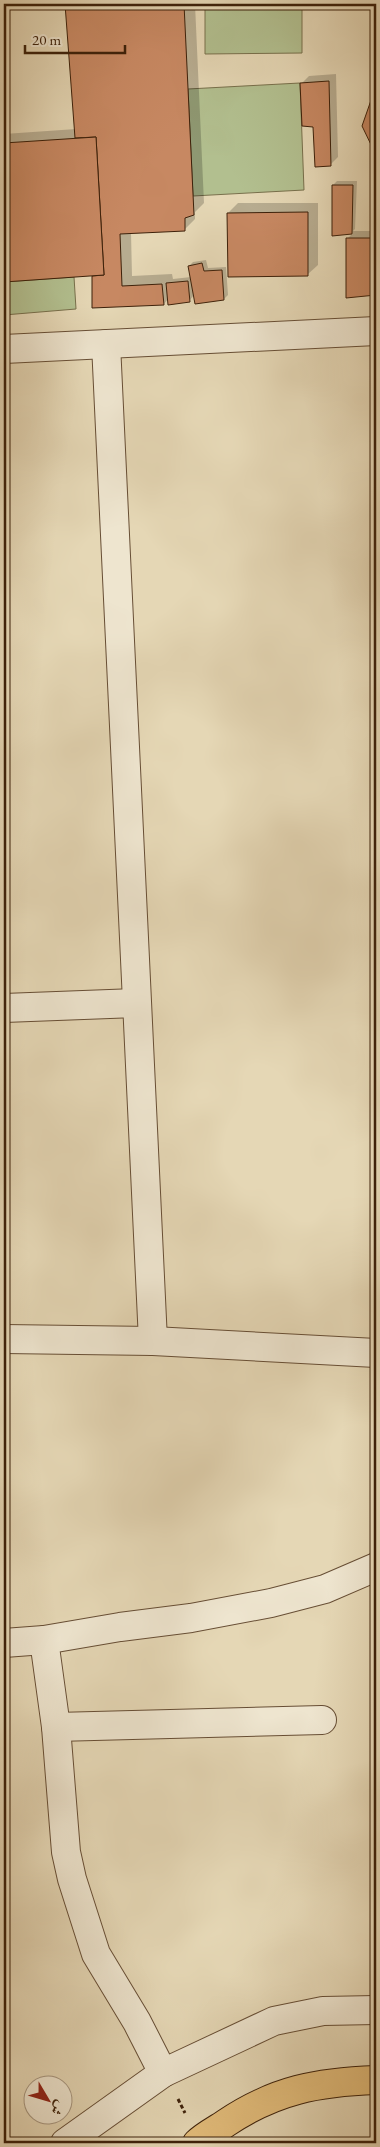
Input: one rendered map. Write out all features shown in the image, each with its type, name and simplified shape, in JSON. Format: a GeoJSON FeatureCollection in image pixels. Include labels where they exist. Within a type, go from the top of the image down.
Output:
{"type":"FeatureCollection","features":[{"type":"Feature","properties":{"kind":"main road"},"geometry":{"type":"LineString","coordinates":[[199,2142],[247,2109],[297,2088],[343,2081],[376,2080]]}},
{"type":"Feature","properties":{"kind":"street"},"geometry":{"type":"LineString","coordinates":[[4,349],[376,330]]}},
{"type":"Feature","properties":{"kind":"street"},"geometry":{"type":"LineString","coordinates":[[106,344],[153,1341]]}},
{"type":"Feature","properties":{"kind":"street"},"geometry":{"type":"LineString","coordinates":[[4,1008],[136,1003]]}},
{"type":"Feature","properties":{"kind":"street"},"geometry":{"type":"LineString","coordinates":[[4,1339],[153,1341],[376,1353]]}},
{"type":"Feature","properties":{"kind":"street"},"geometry":{"type":"LineString","coordinates":[[4,1643],[44,1640],[120,1627],[191,1618],[271,1603],[325,1589],[376,1567]]}},
{"type":"Feature","properties":{"kind":"street"},"geometry":{"type":"LineString","coordinates":[[44,1640],[56,1727],[66,1852],[72,1879],[96,1954],[137,2022],[162,2073]]}},
{"type":"Feature","properties":{"kind":"street"},"geometry":{"type":"LineString","coordinates":[[56,1727],[322,1720]]}},
{"type":"Feature","properties":{"kind":"street"},"geometry":{"type":"LineString","coordinates":[[64,2143],[162,2073],[274,2021],[323,2010],[376,2010]]}},
{"type":"Feature","properties":{"kind":"path"},"geometry":{"type":"LineString","coordinates":[[162,2073],[199,2142]]}},
{"type":"Feature","properties":{"kind":"green space"},"geometry":{"type":"Polygon","coordinates":[[[205,4],[302,4],[302,53],[205,54],[205,4]]]}},
{"type":"Feature","properties":{"kind":"green space"},"geometry":{"type":"Polygon","coordinates":[[[300,83],[304,190],[193,196],[188,89],[300,83]]]}},
{"type":"Feature","properties":{"kind":"green space"},"geometry":{"type":"Polygon","coordinates":[[[74,277],[76,309],[4,315],[4,282],[74,277]]]}},
{"type":"Feature","properties":{"kind":"building"},"geometry":{"type":"Polygon","coordinates":[[[65,4],[184,4],[194,215],[185,218],[185,231],[120,234],[122,286],[162,284],[164,305],[92,308],[92,276],[104,275],[96,137],[75,138],[65,4]]]}},
{"type":"Feature","properties":{"kind":"building"},"geometry":{"type":"Polygon","coordinates":[[[329,81],[331,166],[315,167],[313,127],[302,126],[300,83],[329,81]]]}},
{"type":"Feature","properties":{"kind":"building"},"geometry":{"type":"Polygon","coordinates":[[[376,86],[376,155],[362,126],[376,86]]]}},
{"type":"Feature","properties":{"kind":"building"},"geometry":{"type":"Polygon","coordinates":[[[96,137],[104,275],[4,282],[4,143],[96,137]]]}},
{"type":"Feature","properties":{"kind":"building"},"geometry":{"type":"Polygon","coordinates":[[[332,185],[353,185],[352,234],[332,236],[332,185]]]}},
{"type":"Feature","properties":{"kind":"building"},"geometry":{"type":"Polygon","coordinates":[[[308,212],[308,276],[228,277],[227,213],[308,212]]]}},
{"type":"Feature","properties":{"kind":"building"},"geometry":{"type":"Polygon","coordinates":[[[346,238],[376,238],[376,295],[346,298],[346,238]]]}},
{"type":"Feature","properties":{"kind":"building"},"geometry":{"type":"Polygon","coordinates":[[[202,263],[204,271],[222,270],[224,300],[195,304],[188,266],[202,263]]]}},
{"type":"Feature","properties":{"kind":"building"},"geometry":{"type":"Polygon","coordinates":[[[188,281],[190,302],[168,305],[166,283],[188,281]]]}}]}
